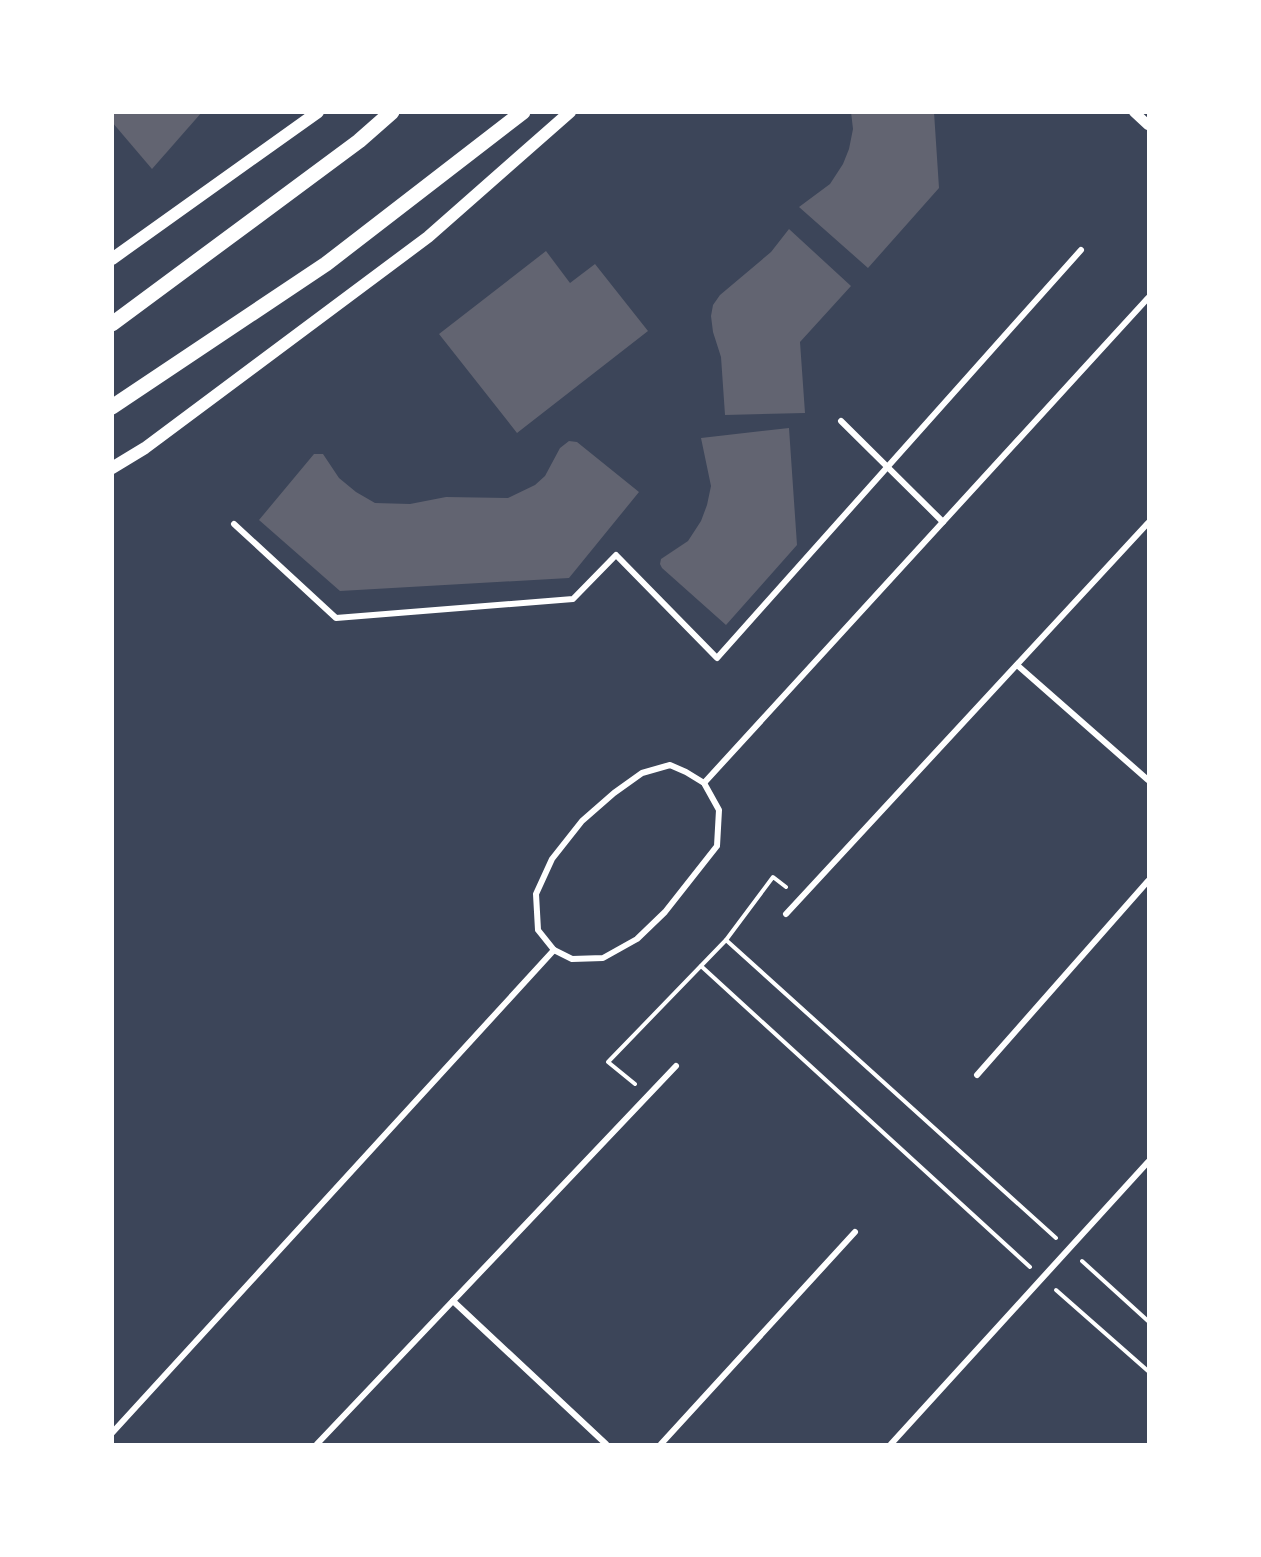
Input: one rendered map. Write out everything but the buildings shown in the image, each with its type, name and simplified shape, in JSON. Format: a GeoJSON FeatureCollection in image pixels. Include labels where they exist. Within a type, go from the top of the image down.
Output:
{"type":"FeatureCollection","features":[{"type":"Feature","properties":{"kind":"main road"},"geometry":{"type":"LineString","coordinates":[[112,259],[318,112]]}},
{"type":"Feature","properties":{"kind":"main road"},"geometry":{"type":"LineString","coordinates":[[112,324],[359,141],[392,112]]}},
{"type":"Feature","properties":{"kind":"main road"},"geometry":{"type":"LineString","coordinates":[[112,406],[326,264],[523,112]]}},
{"type":"Feature","properties":{"kind":"main road"},"geometry":{"type":"LineString","coordinates":[[112,468],[146,448],[428,237],[570,112]]}},
{"type":"Feature","properties":{"kind":"street"},"geometry":{"type":"LineString","coordinates":[[1134,112],[1149,125]]}},
{"type":"Feature","properties":{"kind":"street"},"geometry":{"type":"LineString","coordinates":[[234,524],[336,618],[573,599],[616,555],[717,658],[1081,250]]}},
{"type":"Feature","properties":{"kind":"street"},"geometry":{"type":"LineString","coordinates":[[704,783],[1149,298]]}},
{"type":"Feature","properties":{"kind":"street"},"geometry":{"type":"LineString","coordinates":[[841,421],[944,522]]}},
{"type":"Feature","properties":{"kind":"street"},"geometry":{"type":"LineString","coordinates":[[786,914],[1149,523]]}},
{"type":"Feature","properties":{"kind":"street"},"geometry":{"type":"LineString","coordinates":[[1017,665],[1149,780]]}},
{"type":"Feature","properties":{"kind":"street"},"geometry":{"type":"LineString","coordinates":[[670,765],[704,783],[719,810],[717,846],[665,912],[637,939],[603,958],[572,959],[554,950],[538,930],[536,894],[552,859],[582,821],[614,793],[642,773],[670,765]]}},
{"type":"Feature","properties":{"kind":"street"},"geometry":{"type":"LineString","coordinates":[[977,1075],[1149,881]]}},
{"type":"Feature","properties":{"kind":"street"},"geometry":{"type":"LineString","coordinates":[[112,1433],[554,950]]}},
{"type":"Feature","properties":{"kind":"street"},"geometry":{"type":"LineString","coordinates":[[317,1444],[676,1066]]}},
{"type":"Feature","properties":{"kind":"street"},"geometry":{"type":"LineString","coordinates":[[891,1444],[1149,1162]]}},
{"type":"Feature","properties":{"kind":"street"},"geometry":{"type":"LineString","coordinates":[[661,1444],[855,1232]]}},
{"type":"Feature","properties":{"kind":"street"},"geometry":{"type":"LineString","coordinates":[[453,1300],[606,1444]]}},
{"type":"Feature","properties":{"kind":"path"},"geometry":{"type":"LineString","coordinates":[[648,1095],[608,1062],[726,940],[773,877],[801,898]]}},
{"type":"Feature","properties":{"kind":"path"},"geometry":{"type":"LineString","coordinates":[[726,940],[1149,1321]]}},
{"type":"Feature","properties":{"kind":"path"},"geometry":{"type":"LineString","coordinates":[[701,966],[1043,1278],[1149,1371]]}},
{"type":"Feature","properties":{"kind":"shaded area"},"geometry":{"type":"Polygon","coordinates":[[[113,113],[1148,113],[1148,1444],[113,1444],[113,113]]]}}]}
